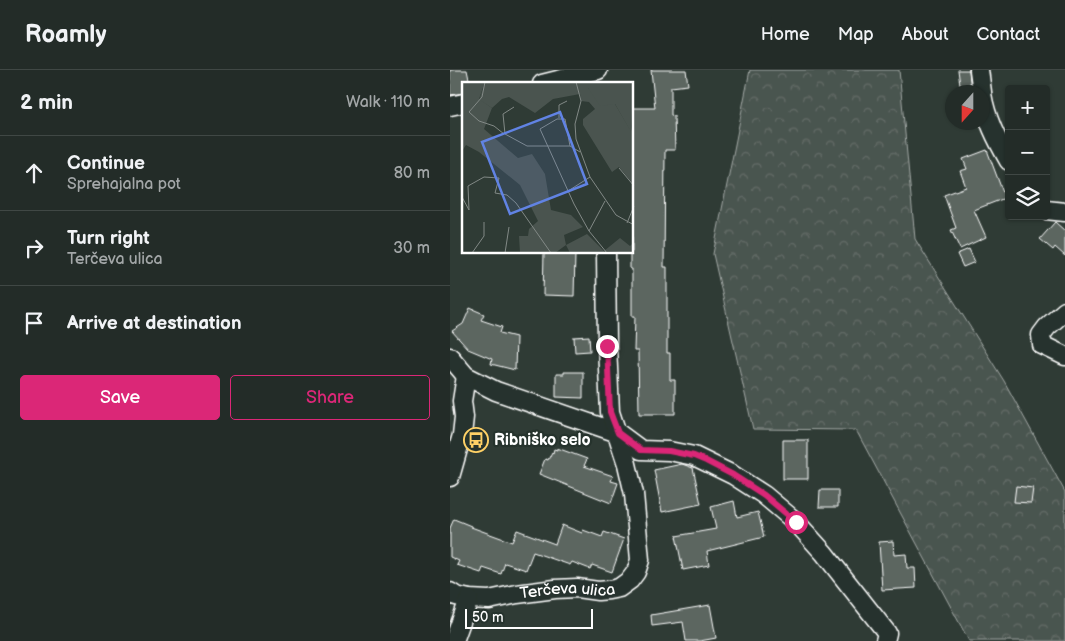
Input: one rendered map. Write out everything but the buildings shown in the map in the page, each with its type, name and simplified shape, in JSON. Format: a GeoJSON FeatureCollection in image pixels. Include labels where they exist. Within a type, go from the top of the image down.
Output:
{"type":"FeatureCollection","features":[{"type":"Feature","properties":{"kind":"street"},"geometry":{"type":"LineString","coordinates":[[550,82],[598,70],[602,82]]}},
{"type":"Feature","properties":{"kind":"street"},"geometry":{"type":"LineString","coordinates":[[978,70],[981,85]]}},
{"type":"Feature","properties":{"kind":"street"},"geometry":{"type":"LineString","coordinates":[[990,122],[1005,153]]}},
{"type":"Feature","properties":{"kind":"street"},"geometry":{"type":"LineString","coordinates":[[1050,210],[1065,212]]}},
{"type":"Feature","properties":{"kind":"street","name":"Terčeva ulica"},"geometry":{"type":"LineString","coordinates":[[450,592],[456,596],[469,599],[489,600],[517,594],[578,588],[598,591],[609,590],[619,588],[630,580],[636,572],[640,560],[634,494],[618,433],[610,412],[606,254]]}},
{"type":"Feature","properties":{"kind":"street"},"geometry":{"type":"LineString","coordinates":[[1065,312],[1041,335],[1042,345],[1065,356]]}},
{"type":"Feature","properties":{"kind":"street"},"geometry":{"type":"LineString","coordinates":[[450,357],[466,376],[496,391],[618,433],[641,450],[669,451],[694,456],[733,475],[764,495],[796,522],[824,554],[888,638]]}},
{"type":"Feature","properties":{"kind":"street"},"geometry":{"type":"LineString","coordinates":[[450,477],[462,435],[464,417],[462,401],[466,376]]}},
{"type":"Feature","properties":{"kind":"street"},"geometry":{"type":"LineString","coordinates":[[627,464],[641,450]]}},
{"type":"Feature","properties":{"kind":"street"},"geometry":{"type":"LineString","coordinates":[[454,641],[469,599]]}},
{"type":"Feature","properties":{"kind":"green space"},"geometry":{"type":"Polygon","coordinates":[[[750,70],[899,70],[915,239],[1004,381],[1065,492],[1065,641],[969,641],[856,430],[753,429],[713,254],[750,70]]]}},
{"type":"Feature","properties":{"kind":"place","name":"Ribniško selo"},"geometry":{"type":"Point","coordinates":[476,440]}},
{"type":"Feature","properties":{"kind":"route"},"geometry":{"type":"LineString","coordinates":[[607,346],[610,412],[618,433],[641,450],[669,451],[694,456],[706,461],[733,475],[764,495],[796,522]]}}]}
